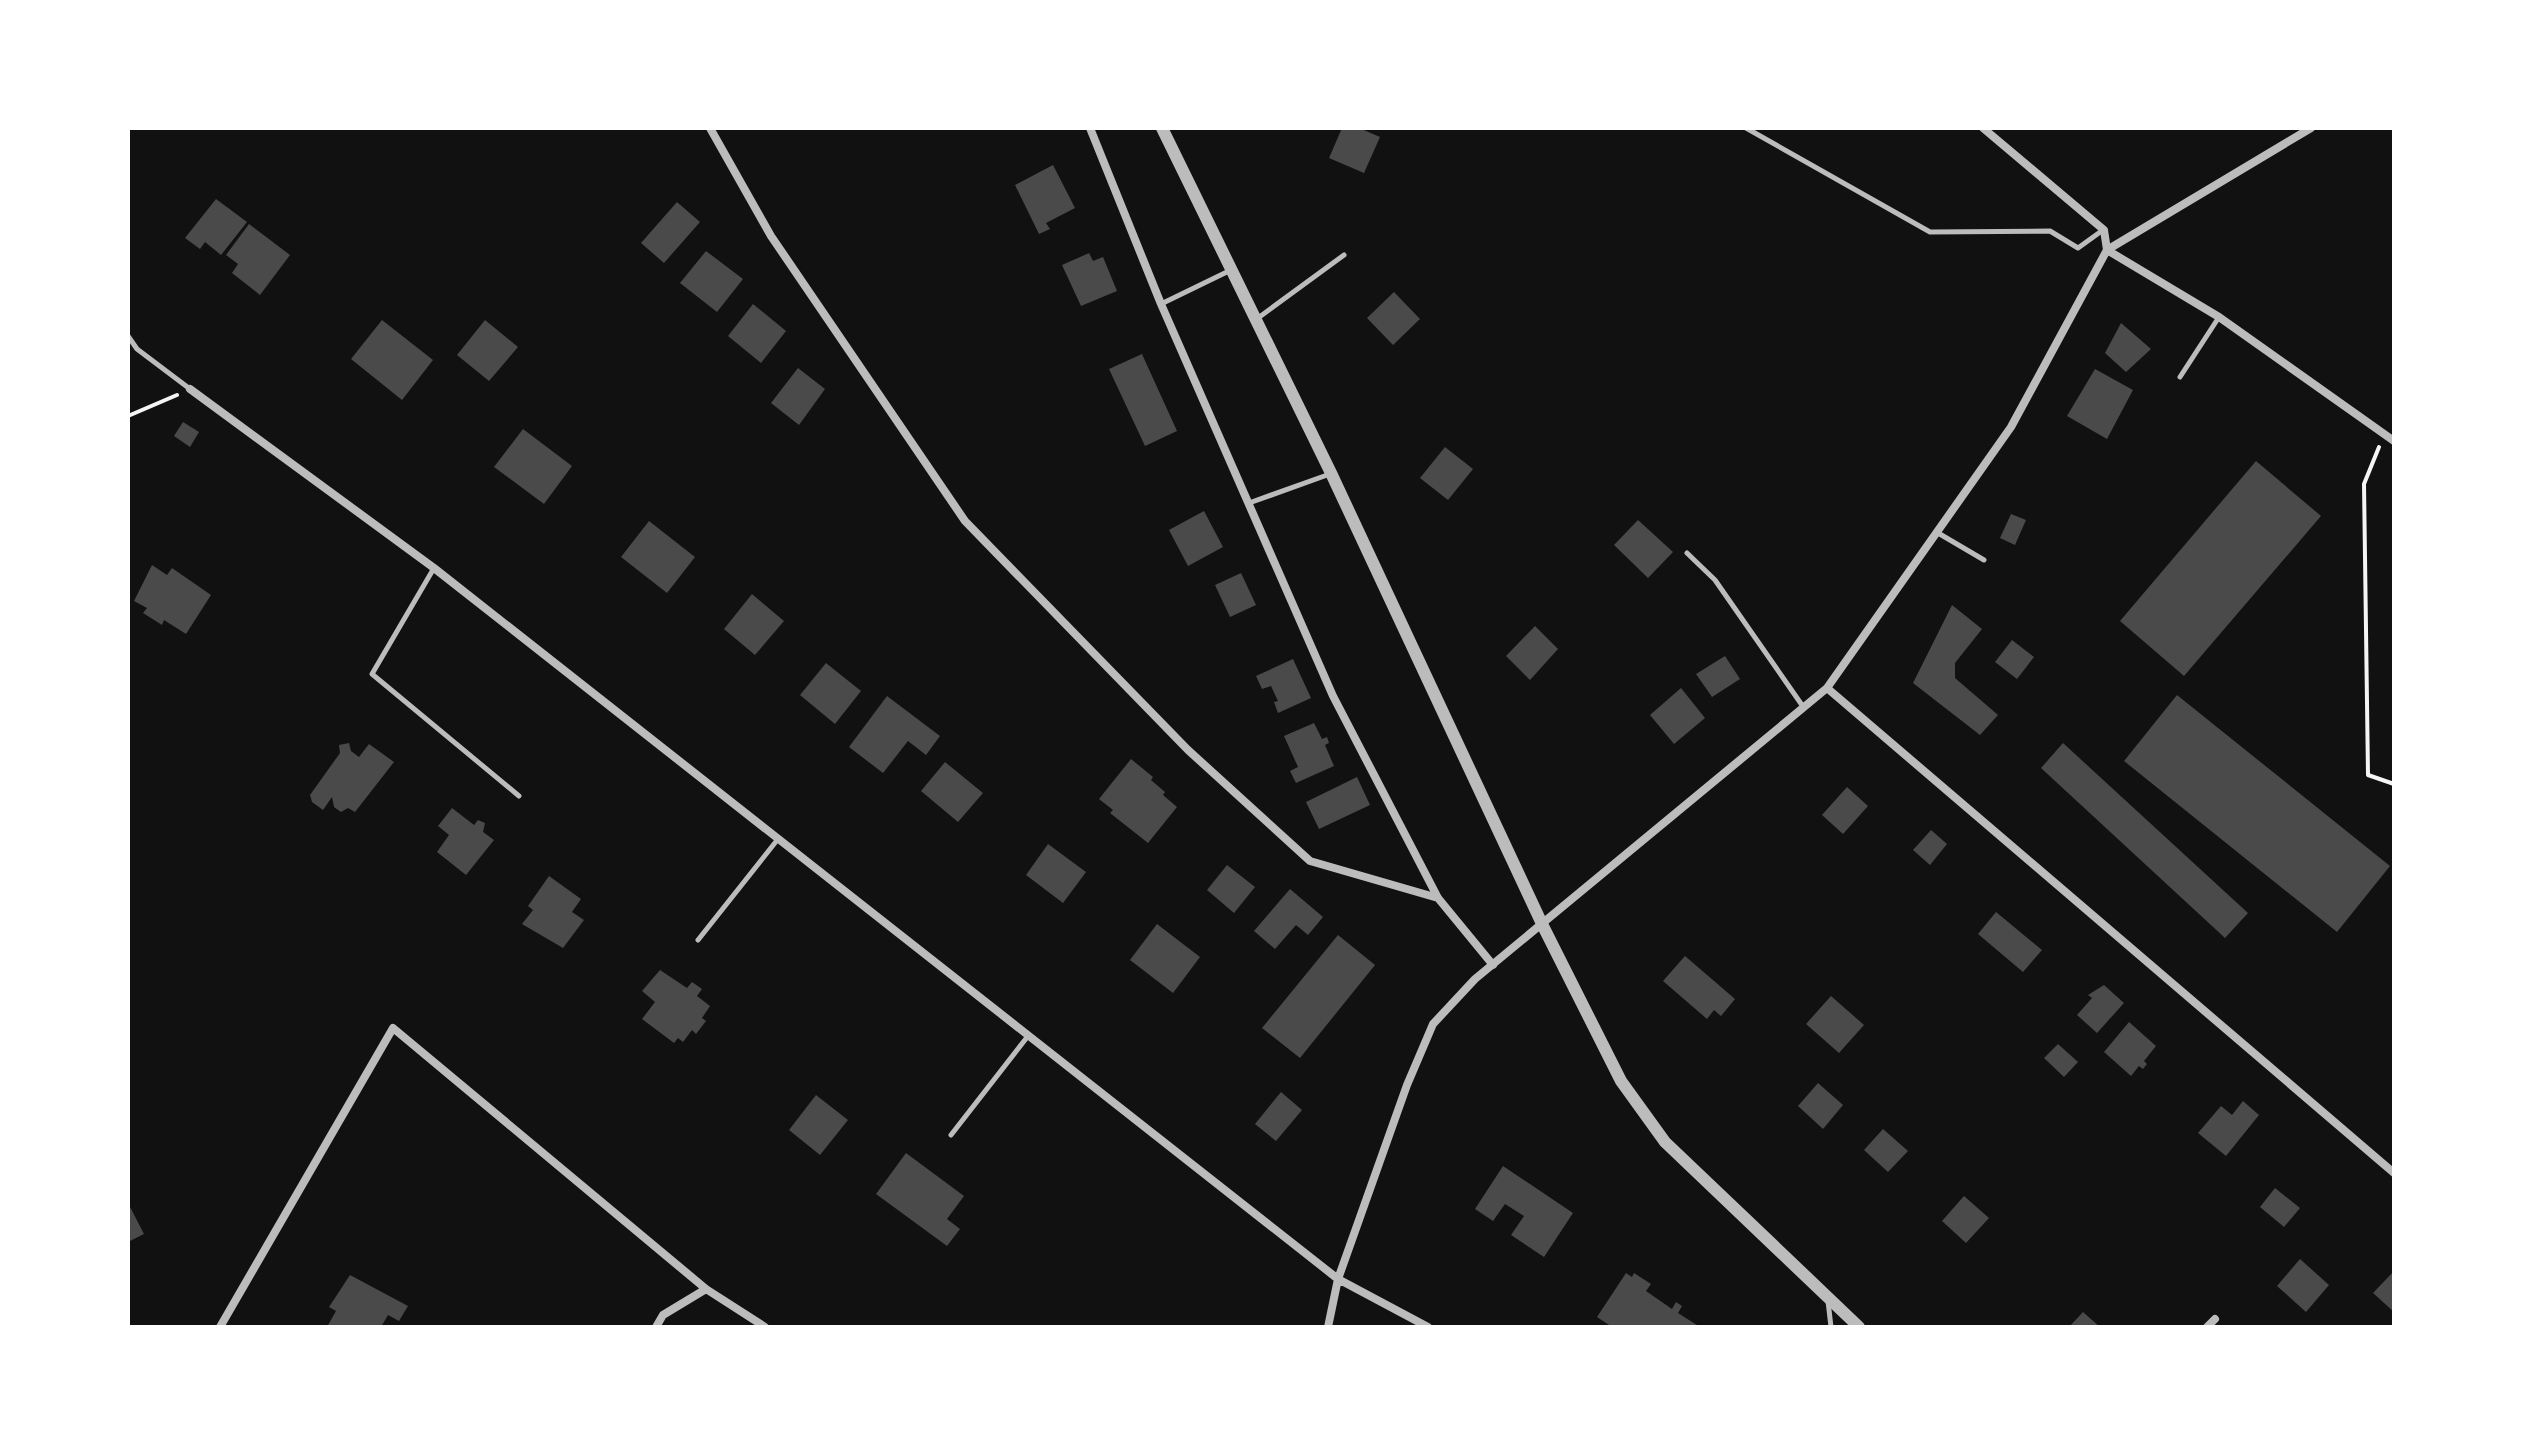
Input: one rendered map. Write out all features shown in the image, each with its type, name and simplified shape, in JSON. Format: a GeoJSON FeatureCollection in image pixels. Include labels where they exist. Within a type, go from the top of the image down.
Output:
{"type":"FeatureCollection","features":[{"type":"Feature","properties":{"kind":"street"},"geometry":{"type":"LineString","coordinates":[[710,128],[771,236],[965,521],[1188,750],[1310,861],[1438,898]]}},
{"type":"Feature","properties":{"kind":"street"},"geometry":{"type":"LineString","coordinates":[[1090,128],[1161,304],[1333,696],[1438,898],[1493,965]]}},
{"type":"Feature","properties":{"kind":"street"},"geometry":{"type":"LineString","coordinates":[[1162,128],[1331,473],[1543,926],[1621,1081],[1665,1142],[1859,1327]]}},
{"type":"Feature","properties":{"kind":"street"},"geometry":{"type":"LineString","coordinates":[[1983,128],[2104,230],[2107,250]]}},
{"type":"Feature","properties":{"kind":"street"},"geometry":{"type":"LineString","coordinates":[[1328,1327],[1338,1279],[1407,1085],[1433,1024],[1493,965],[1827,688],[2011,427],[2107,250],[2311,128]]}},
{"type":"Feature","properties":{"kind":"street"},"geometry":{"type":"LineString","coordinates":[[2107,250],[2219,317],[2394,441]]}},
{"type":"Feature","properties":{"kind":"street"},"geometry":{"type":"LineString","coordinates":[[190,389],[434,568],[1338,1279],[1428,1327]]}},
{"type":"Feature","properties":{"kind":"street"},"geometry":{"type":"LineString","coordinates":[[1827,688],[2394,1173]]}},
{"type":"Feature","properties":{"kind":"street"},"geometry":{"type":"LineString","coordinates":[[220,1327],[393,1028],[706,1289],[765,1327]]}},
{"type":"Feature","properties":{"kind":"street"},"geometry":{"type":"LineString","coordinates":[[656,1327],[663,1315],[706,1289]]}},
{"type":"Feature","properties":{"kind":"street"},"geometry":{"type":"LineString","coordinates":[[2207,1327],[2215,1319]]}},
{"type":"Feature","properties":{"kind":"lane"},"geometry":{"type":"LineString","coordinates":[[1746,128],[1930,232],[2050,231],[2078,248],[2104,230]]}},
{"type":"Feature","properties":{"kind":"lane"},"geometry":{"type":"LineString","coordinates":[[1256,319],[1344,255]]}},
{"type":"Feature","properties":{"kind":"lane"},"geometry":{"type":"LineString","coordinates":[[1161,304],[1232,270]]}},
{"type":"Feature","properties":{"kind":"lane"},"geometry":{"type":"LineString","coordinates":[[2180,377],[2219,317]]}},
{"type":"Feature","properties":{"kind":"lane"},"geometry":{"type":"LineString","coordinates":[[128,336],[137,349],[190,389]]}},
{"type":"Feature","properties":{"kind":"lane"},"geometry":{"type":"LineString","coordinates":[[1248,504],[1331,473]]}},
{"type":"Feature","properties":{"kind":"lane"},"geometry":{"type":"LineString","coordinates":[[1937,532],[1984,560]]}},
{"type":"Feature","properties":{"kind":"lane"},"geometry":{"type":"LineString","coordinates":[[1687,553],[1715,580],[1804,708]]}},
{"type":"Feature","properties":{"kind":"lane"},"geometry":{"type":"LineString","coordinates":[[434,568],[372,674],[519,796]]}},
{"type":"Feature","properties":{"kind":"lane"},"geometry":{"type":"LineString","coordinates":[[698,940],[778,839]]}},
{"type":"Feature","properties":{"kind":"lane"},"geometry":{"type":"LineString","coordinates":[[951,1135],[1028,1036]]}},
{"type":"Feature","properties":{"kind":"lane"},"geometry":{"type":"LineString","coordinates":[[1828,1300],[1831,1327]]}},
{"type":"Feature","properties":{"kind":"path"},"geometry":{"type":"LineString","coordinates":[[128,416],[190,389]]}},
{"type":"Feature","properties":{"kind":"path"},"geometry":{"type":"LineString","coordinates":[[2384,434],[2364,484],[2368,775],[2394,784]]}},
{"type":"Feature","properties":{"kind":"building"},"geometry":{"type":"Polygon","coordinates":[[[1342,128],[1359,128],[1380,137],[1364,173],[1329,158],[1342,128]]]}},
{"type":"Feature","properties":{"kind":"building"},"geometry":{"type":"Polygon","coordinates":[[[1053,165],[1075,208],[1046,223],[1050,229],[1039,234],[1015,185],[1053,165]]]}},
{"type":"Feature","properties":{"kind":"building"},"geometry":{"type":"Polygon","coordinates":[[[216,199],[247,222],[221,255],[205,242],[200,249],[185,238],[216,199]]]}},
{"type":"Feature","properties":{"kind":"building"},"geometry":{"type":"Polygon","coordinates":[[[677,202],[700,222],[664,263],[641,243],[677,202]]]}},
{"type":"Feature","properties":{"kind":"building"},"geometry":{"type":"Polygon","coordinates":[[[249,224],[290,255],[260,295],[232,273],[238,264],[226,255],[249,224]]]}},
{"type":"Feature","properties":{"kind":"building"},"geometry":{"type":"Polygon","coordinates":[[[706,251],[743,279],[717,312],[680,283],[706,251]]]}},
{"type":"Feature","properties":{"kind":"building"},"geometry":{"type":"Polygon","coordinates":[[[1089,253],[1093,261],[1103,257],[1117,291],[1081,306],[1062,265],[1089,253]]]}},
{"type":"Feature","properties":{"kind":"building"},"geometry":{"type":"Polygon","coordinates":[[[1394,292],[1420,319],[1393,345],[1367,318],[1394,292]]]}},
{"type":"Feature","properties":{"kind":"building"},"geometry":{"type":"Polygon","coordinates":[[[753,304],[786,331],[761,363],[728,336],[753,304]]]}},
{"type":"Feature","properties":{"kind":"building"},"geometry":{"type":"Polygon","coordinates":[[[382,320],[433,360],[402,400],[351,359],[382,320]]]}},
{"type":"Feature","properties":{"kind":"building"},"geometry":{"type":"Polygon","coordinates":[[[485,320],[518,347],[489,381],[457,355],[485,320]]]}},
{"type":"Feature","properties":{"kind":"building"},"geometry":{"type":"Polygon","coordinates":[[[2121,323],[2151,349],[2126,372],[2105,353],[2121,323]]]}},
{"type":"Feature","properties":{"kind":"building"},"geometry":{"type":"Polygon","coordinates":[[[1142,354],[1177,431],[1145,446],[1109,369],[1142,354]]]}},
{"type":"Feature","properties":{"kind":"building"},"geometry":{"type":"Polygon","coordinates":[[[798,368],[825,389],[799,425],[771,403],[798,368]]]}},
{"type":"Feature","properties":{"kind":"building"},"geometry":{"type":"Polygon","coordinates":[[[2095,369],[2133,390],[2107,439],[2067,416],[2095,369]]]}},
{"type":"Feature","properties":{"kind":"building"},"geometry":{"type":"Polygon","coordinates":[[[183,422],[199,432],[190,447],[174,436],[183,422]]]}},
{"type":"Feature","properties":{"kind":"building"},"geometry":{"type":"Polygon","coordinates":[[[523,429],[572,466],[544,504],[494,467],[523,429]]]}},
{"type":"Feature","properties":{"kind":"building"},"geometry":{"type":"Polygon","coordinates":[[[1445,447],[1473,469],[1448,500],[1420,478],[1445,447]]]}},
{"type":"Feature","properties":{"kind":"building"},"geometry":{"type":"Polygon","coordinates":[[[2256,461],[2321,516],[2184,676],[2120,621],[2256,461]]]}},
{"type":"Feature","properties":{"kind":"building"},"geometry":{"type":"Polygon","coordinates":[[[1204,511],[1223,547],[1188,566],[1169,530],[1204,511]]]}},
{"type":"Feature","properties":{"kind":"building"},"geometry":{"type":"Polygon","coordinates":[[[2011,514],[2026,520],[2015,545],[2000,538],[2011,514]]]}},
{"type":"Feature","properties":{"kind":"building"},"geometry":{"type":"Polygon","coordinates":[[[1638,520],[1673,552],[1648,578],[1614,545],[1638,520]]]}},
{"type":"Feature","properties":{"kind":"building"},"geometry":{"type":"Polygon","coordinates":[[[649,521],[695,557],[667,593],[621,557],[649,521]]]}},
{"type":"Feature","properties":{"kind":"building"},"geometry":{"type":"Polygon","coordinates":[[[152,565],[167,575],[172,568],[211,595],[186,634],[164,620],[162,625],[143,613],[147,608],[134,601],[152,565]]]}},
{"type":"Feature","properties":{"kind":"building"},"geometry":{"type":"Polygon","coordinates":[[[1241,573],[1256,605],[1230,617],[1215,585],[1241,573]]]}},
{"type":"Feature","properties":{"kind":"building"},"geometry":{"type":"Polygon","coordinates":[[[752,594],[784,621],[755,655],[724,629],[752,594]]]}},
{"type":"Feature","properties":{"kind":"building"},"geometry":{"type":"Polygon","coordinates":[[[1952,605],[1982,629],[1955,663],[1955,678],[1998,715],[1980,735],[1913,683],[1952,605]]]}},
{"type":"Feature","properties":{"kind":"building"},"geometry":{"type":"Polygon","coordinates":[[[1535,626],[1558,649],[1530,680],[1506,656],[1535,626]]]}},
{"type":"Feature","properties":{"kind":"building"},"geometry":{"type":"Polygon","coordinates":[[[2012,640],[2034,657],[2017,679],[1995,662],[2012,640]]]}},
{"type":"Feature","properties":{"kind":"building"},"geometry":{"type":"Polygon","coordinates":[[[1725,656],[1740,679],[1712,697],[1696,674],[1725,656]]]}},
{"type":"Feature","properties":{"kind":"building"},"geometry":{"type":"Polygon","coordinates":[[[1293,659],[1311,698],[1278,713],[1274,702],[1278,701],[1271,686],[1262,689],[1256,676],[1293,659]]]}},
{"type":"Feature","properties":{"kind":"building"},"geometry":{"type":"Polygon","coordinates":[[[826,663],[861,691],[835,724],[800,695],[826,663]]]}},
{"type":"Feature","properties":{"kind":"building"},"geometry":{"type":"Polygon","coordinates":[[[1681,688],[1705,718],[1674,744],[1650,715],[1681,688]]]}},
{"type":"Feature","properties":{"kind":"building"},"geometry":{"type":"Polygon","coordinates":[[[2177,695],[2390,866],[2337,932],[2124,761],[2177,695]]]}},
{"type":"Feature","properties":{"kind":"building"},"geometry":{"type":"Polygon","coordinates":[[[887,696],[940,736],[926,755],[908,741],[883,773],[849,747],[887,696]]]}},
{"type":"Feature","properties":{"kind":"building"},"geometry":{"type":"Polygon","coordinates":[[[1314,723],[1322,739],[1327,737],[1329,743],[1325,745],[1334,766],[1296,783],[1290,771],[1298,767],[1284,736],[1314,723]]]}},
{"type":"Feature","properties":{"kind":"building"},"geometry":{"type":"Polygon","coordinates":[[[349,743],[351,751],[359,757],[369,744],[394,762],[355,812],[348,808],[341,812],[334,807],[332,797],[323,810],[312,802],[310,795],[340,753],[339,745],[349,743]]]}},
{"type":"Feature","properties":{"kind":"building"},"geometry":{"type":"Polygon","coordinates":[[[2063,743],[2248,913],[2225,938],[2041,768],[2063,743]]]}},
{"type":"Feature","properties":{"kind":"building"},"geometry":{"type":"Polygon","coordinates":[[[1131,759],[1153,777],[1151,780],[1165,792],[1163,795],[1177,807],[1148,843],[1110,813],[1113,810],[1099,799],[1131,759]]]}},
{"type":"Feature","properties":{"kind":"building"},"geometry":{"type":"Polygon","coordinates":[[[945,762],[983,793],[958,822],[921,791],[945,762]]]}},
{"type":"Feature","properties":{"kind":"building"},"geometry":{"type":"Polygon","coordinates":[[[1357,777],[1370,805],[1319,829],[1306,802],[1357,777]]]}},
{"type":"Feature","properties":{"kind":"building"},"geometry":{"type":"Polygon","coordinates":[[[1847,787],[1868,806],[1843,834],[1822,815],[1847,787]]]}},
{"type":"Feature","properties":{"kind":"building"},"geometry":{"type":"Polygon","coordinates":[[[452,808],[474,825],[478,820],[485,823],[483,832],[494,840],[466,875],[437,852],[449,835],[438,826],[452,808]]]}},
{"type":"Feature","properties":{"kind":"building"},"geometry":{"type":"Polygon","coordinates":[[[1931,830],[1947,844],[1930,865],[1913,850],[1931,830]]]}},
{"type":"Feature","properties":{"kind":"building"},"geometry":{"type":"Polygon","coordinates":[[[1048,844],[1086,872],[1063,903],[1026,875],[1048,844]]]}},
{"type":"Feature","properties":{"kind":"building"},"geometry":{"type":"Polygon","coordinates":[[[1227,865],[1255,887],[1234,913],[1207,890],[1227,865]]]}},
{"type":"Feature","properties":{"kind":"building"},"geometry":{"type":"Polygon","coordinates":[[[549,876],[581,899],[572,912],[584,920],[563,948],[522,924],[533,910],[528,906],[549,876]]]}},
{"type":"Feature","properties":{"kind":"building"},"geometry":{"type":"Polygon","coordinates":[[[1290,889],[1323,917],[1308,935],[1296,925],[1275,949],[1254,931],[1290,889]]]}},
{"type":"Feature","properties":{"kind":"building"},"geometry":{"type":"Polygon","coordinates":[[[1996,912],[2042,950],[2023,972],[1978,934],[1996,912]]]}},
{"type":"Feature","properties":{"kind":"building"},"geometry":{"type":"Polygon","coordinates":[[[1157,924],[1200,957],[1173,993],[1130,960],[1157,924]]]}},
{"type":"Feature","properties":{"kind":"building"},"geometry":{"type":"Polygon","coordinates":[[[1338,935],[1375,965],[1300,1058],[1262,1028],[1338,935]]]}},
{"type":"Feature","properties":{"kind":"building"},"geometry":{"type":"Polygon","coordinates":[[[1685,956],[1735,999],[1721,1016],[1714,1010],[1707,1019],[1663,981],[1685,956]]]}},
{"type":"Feature","properties":{"kind":"building"},"geometry":{"type":"Polygon","coordinates":[[[660,970],[687,988],[692,982],[702,989],[697,996],[710,1006],[702,1018],[706,1021],[696,1034],[692,1030],[683,1042],[678,1038],[674,1043],[642,1019],[655,1002],[642,991],[660,970]]]}},
{"type":"Feature","properties":{"kind":"building"},"geometry":{"type":"Polygon","coordinates":[[[2104,985],[2124,1003],[2097,1033],[2077,1015],[2092,998],[2088,995],[2104,985]]]}},
{"type":"Feature","properties":{"kind":"building"},"geometry":{"type":"Polygon","coordinates":[[[1831,996],[1864,1025],[1839,1053],[1806,1024],[1831,996]]]}},
{"type":"Feature","properties":{"kind":"building"},"geometry":{"type":"Polygon","coordinates":[[[2129,1022],[2156,1046],[2144,1061],[2147,1064],[2143,1069],[2139,1066],[2131,1076],[2104,1052],[2129,1022]]]}},
{"type":"Feature","properties":{"kind":"building"},"geometry":{"type":"Polygon","coordinates":[[[2058,1044],[2078,1062],[2064,1077],[2044,1058],[2058,1044]]]}},
{"type":"Feature","properties":{"kind":"building"},"geometry":{"type":"Polygon","coordinates":[[[1818,1083],[1843,1105],[1823,1129],[1798,1106],[1818,1083]]]}},
{"type":"Feature","properties":{"kind":"building"},"geometry":{"type":"Polygon","coordinates":[[[1281,1092],[1302,1110],[1276,1141],[1255,1124],[1281,1092]]]}},
{"type":"Feature","properties":{"kind":"building"},"geometry":{"type":"Polygon","coordinates":[[[816,1095],[848,1120],[820,1155],[789,1130],[816,1095]]]}},
{"type":"Feature","properties":{"kind":"building"},"geometry":{"type":"Polygon","coordinates":[[[2243,1101],[2259,1115],[2226,1156],[2198,1133],[2221,1106],[2232,1115],[2243,1101]]]}},
{"type":"Feature","properties":{"kind":"building"},"geometry":{"type":"Polygon","coordinates":[[[1883,1129],[1908,1151],[1888,1172],[1864,1150],[1883,1129]]]}},
{"type":"Feature","properties":{"kind":"building"},"geometry":{"type":"Polygon","coordinates":[[[906,1153],[964,1196],[947,1219],[960,1229],[947,1246],[876,1194],[906,1153]]]}},
{"type":"Feature","properties":{"kind":"building"},"geometry":{"type":"Polygon","coordinates":[[[1503,1166],[1573,1213],[1544,1257],[1511,1235],[1524,1216],[1505,1204],[1493,1221],[1475,1209],[1503,1166]]]}},
{"type":"Feature","properties":{"kind":"building"},"geometry":{"type":"Polygon","coordinates":[[[2275,1188],[2300,1208],[2284,1227],[2260,1207],[2275,1188]]]}},
{"type":"Feature","properties":{"kind":"building"},"geometry":{"type":"Polygon","coordinates":[[[1964,1196],[1989,1218],[1966,1243],[1942,1221],[1964,1196]]]}},
{"type":"Feature","properties":{"kind":"building"},"geometry":{"type":"Polygon","coordinates":[[[128,1203],[144,1234],[128,1242],[128,1203]]]}},
{"type":"Feature","properties":{"kind":"building"},"geometry":{"type":"Polygon","coordinates":[[[2300,1259],[2329,1285],[2306,1312],[2277,1286],[2300,1259]]]}},
{"type":"Feature","properties":{"kind":"building"},"geometry":{"type":"Polygon","coordinates":[[[2394,1271],[2394,1312],[2373,1293],[2394,1271]]]}},
{"type":"Feature","properties":{"kind":"building"},"geometry":{"type":"Polygon","coordinates":[[[1626,1273],[1632,1277],[1634,1273],[1651,1284],[1646,1291],[1672,1309],[1676,1302],[1682,1306],[1678,1313],[1700,1327],[1612,1327],[1597,1317],[1626,1273]]]}},
{"type":"Feature","properties":{"kind":"building"},"geometry":{"type":"Polygon","coordinates":[[[350,1275],[408,1306],[399,1321],[388,1315],[381,1327],[327,1327],[336,1311],[329,1307],[350,1275]]]}},
{"type":"Feature","properties":{"kind":"building"},"geometry":{"type":"Polygon","coordinates":[[[2083,1312],[2100,1327],[2069,1327],[2083,1312]]]}}]}
